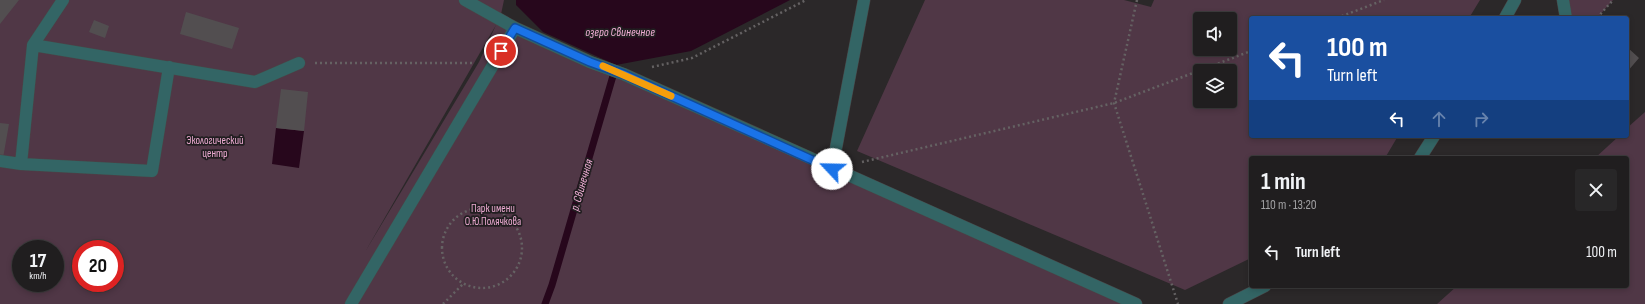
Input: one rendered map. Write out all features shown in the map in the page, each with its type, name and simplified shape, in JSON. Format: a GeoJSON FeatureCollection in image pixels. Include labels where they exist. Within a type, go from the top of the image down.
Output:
{"type":"FeatureCollection","features":[{"type":"Feature","properties":{"kind":"lane"},"geometry":{"type":"LineString","coordinates":[[21,164],[33,45],[63,0]]}},
{"type":"Feature","properties":{"kind":"lane"},"geometry":{"type":"LineString","coordinates":[[465,0],[515,28],[590,62],[623,74],[1136,304]]}},
{"type":"Feature","properties":{"kind":"lane"},"geometry":{"type":"LineString","coordinates":[[832,169],[864,0]]}},
{"type":"Feature","properties":{"kind":"lane"},"geometry":{"type":"LineString","coordinates":[[1505,16],[1515,0]]}},
{"type":"Feature","properties":{"kind":"lane"},"geometry":{"type":"LineString","coordinates":[[1563,0],[1566,16]]}},
{"type":"Feature","properties":{"kind":"lane"},"geometry":{"type":"LineString","coordinates":[[351,304],[515,28]]}},
{"type":"Feature","properties":{"kind":"lane"},"geometry":{"type":"LineString","coordinates":[[33,45],[255,82],[299,63]]}},
{"type":"Feature","properties":{"kind":"lane"},"geometry":{"type":"LineString","coordinates":[[0,161],[21,164],[152,171],[169,67]]}},
{"type":"Feature","properties":{"kind":"lane"},"geometry":{"type":"LineString","coordinates":[[1421,156],[1433,138]]}},
{"type":"Feature","properties":{"kind":"lane"},"geometry":{"type":"LineString","coordinates":[[1229,304],[1261,288]]}},
{"type":"Feature","properties":{"kind":"path"},"geometry":{"type":"LineString","coordinates":[[623,74],[692,58],[806,0]]}},
{"type":"Feature","properties":{"kind":"path"},"geometry":{"type":"LineString","coordinates":[[1137,0],[1114,103],[1178,304]]}},
{"type":"Feature","properties":{"kind":"path"},"geometry":{"type":"LineString","coordinates":[[1342,16],[1384,0]]}},
{"type":"Feature","properties":{"kind":"path"},"geometry":{"type":"LineString","coordinates":[[1599,16],[1613,0]]}},
{"type":"Feature","properties":{"kind":"path"},"geometry":{"type":"LineString","coordinates":[[832,169],[1114,103],[1249,52]]}},
{"type":"Feature","properties":{"kind":"path"},"geometry":{"type":"LineString","coordinates":[[299,63],[494,62]]}},
{"type":"Feature","properties":{"kind":"path"},"geometry":{"type":"LineString","coordinates":[[483,207],[496,210],[508,216],[517,226],[522,238],[523,252],[520,265],[512,276],[502,284],[489,288],[475,288],[463,284],[452,275],[445,264],[442,251],[443,237],[448,225],[458,216],[470,209],[483,207]]}},
{"type":"Feature","properties":{"kind":"path"},"geometry":{"type":"LineString","coordinates":[[442,304],[463,284]]}},
{"type":"Feature","properties":{"kind":"green space"},"geometry":{"type":"Polygon","coordinates":[[[0,0],[504,0],[500,19],[1136,304],[0,304],[0,0]],[[496,25],[365,252],[479,62],[496,25]]]}},
{"type":"Feature","properties":{"kind":"green space"},"geometry":{"type":"Polygon","coordinates":[[[925,0],[1124,0],[1151,7],[1154,0],[1480,0],[1470,16],[1249,16],[1249,138],[1397,138],[1386,156],[1249,156],[1249,259],[1185,290],[857,151],[925,0]]]}},
{"type":"Feature","properties":{"kind":"green space"},"geometry":{"type":"Polygon","coordinates":[[[1563,0],[1613,0],[1599,16],[1566,16],[1563,0]]]}},
{"type":"Feature","properties":{"kind":"green space"},"geometry":{"type":"Polygon","coordinates":[[[1645,112],[1645,304],[1437,304],[1455,288],[1629,288],[1629,156],[1597,156],[1617,138],[1629,138],[1629,126],[1645,112]]]}},
{"type":"Feature","properties":{"kind":"water","name":"озеро Свинечное"},"geometry":{"type":"Polygon","coordinates":[[[516,0],[790,0],[691,51],[616,65],[543,32],[516,5],[516,0]]]}},
{"type":"Feature","properties":{"kind":"water"},"geometry":{"type":"Polygon","coordinates":[[[276,128],[304,131],[299,168],[272,164],[276,128]]]}},
{"type":"Feature","properties":{"kind":"building"},"geometry":{"type":"Polygon","coordinates":[[[0,0],[19,0],[0,24],[0,0]]]}},
{"type":"Feature","properties":{"kind":"building"},"geometry":{"type":"Polygon","coordinates":[[[186,12],[239,28],[232,49],[180,34],[186,12]]]}},
{"type":"Feature","properties":{"kind":"building"},"geometry":{"type":"Polygon","coordinates":[[[94,20],[109,26],[105,38],[89,32],[94,20]]]}},
{"type":"Feature","properties":{"kind":"building"},"geometry":{"type":"Polygon","coordinates":[[[1629,49],[1639,58],[1629,70],[1629,49]]]}},
{"type":"Feature","properties":{"kind":"building"},"geometry":{"type":"Polygon","coordinates":[[[281,89],[308,92],[304,131],[276,128],[281,89]]]}},
{"type":"Feature","properties":{"kind":"building"},"geometry":{"type":"Polygon","coordinates":[[[0,123],[9,124],[3,158],[0,158],[0,123]]]}},
{"type":"Feature","properties":{"kind":"waterway","name":"р. Свинечная"},"geometry":{"type":"LineString","coordinates":[[545,304],[552,285],[615,69]]}},
{"type":"Feature","properties":{"kind":"slow traffic"},"geometry":{"type":"LineString","coordinates":[[603,66],[671,96]]}},
{"type":"Feature","properties":{"kind":"route"},"geometry":{"type":"LineString","coordinates":[[501,51],[515,28],[590,62],[623,74],[832,169]]}},
{"type":"Feature","properties":{"kind":"park label","name":"Экологический центр"},"geometry":{"type":"Point","coordinates":[215,146]}},
{"type":"Feature","properties":{"kind":"park label","name":"Парк имени О.Ю.Полячкова"},"geometry":{"type":"Point","coordinates":[493,214]}}]}
